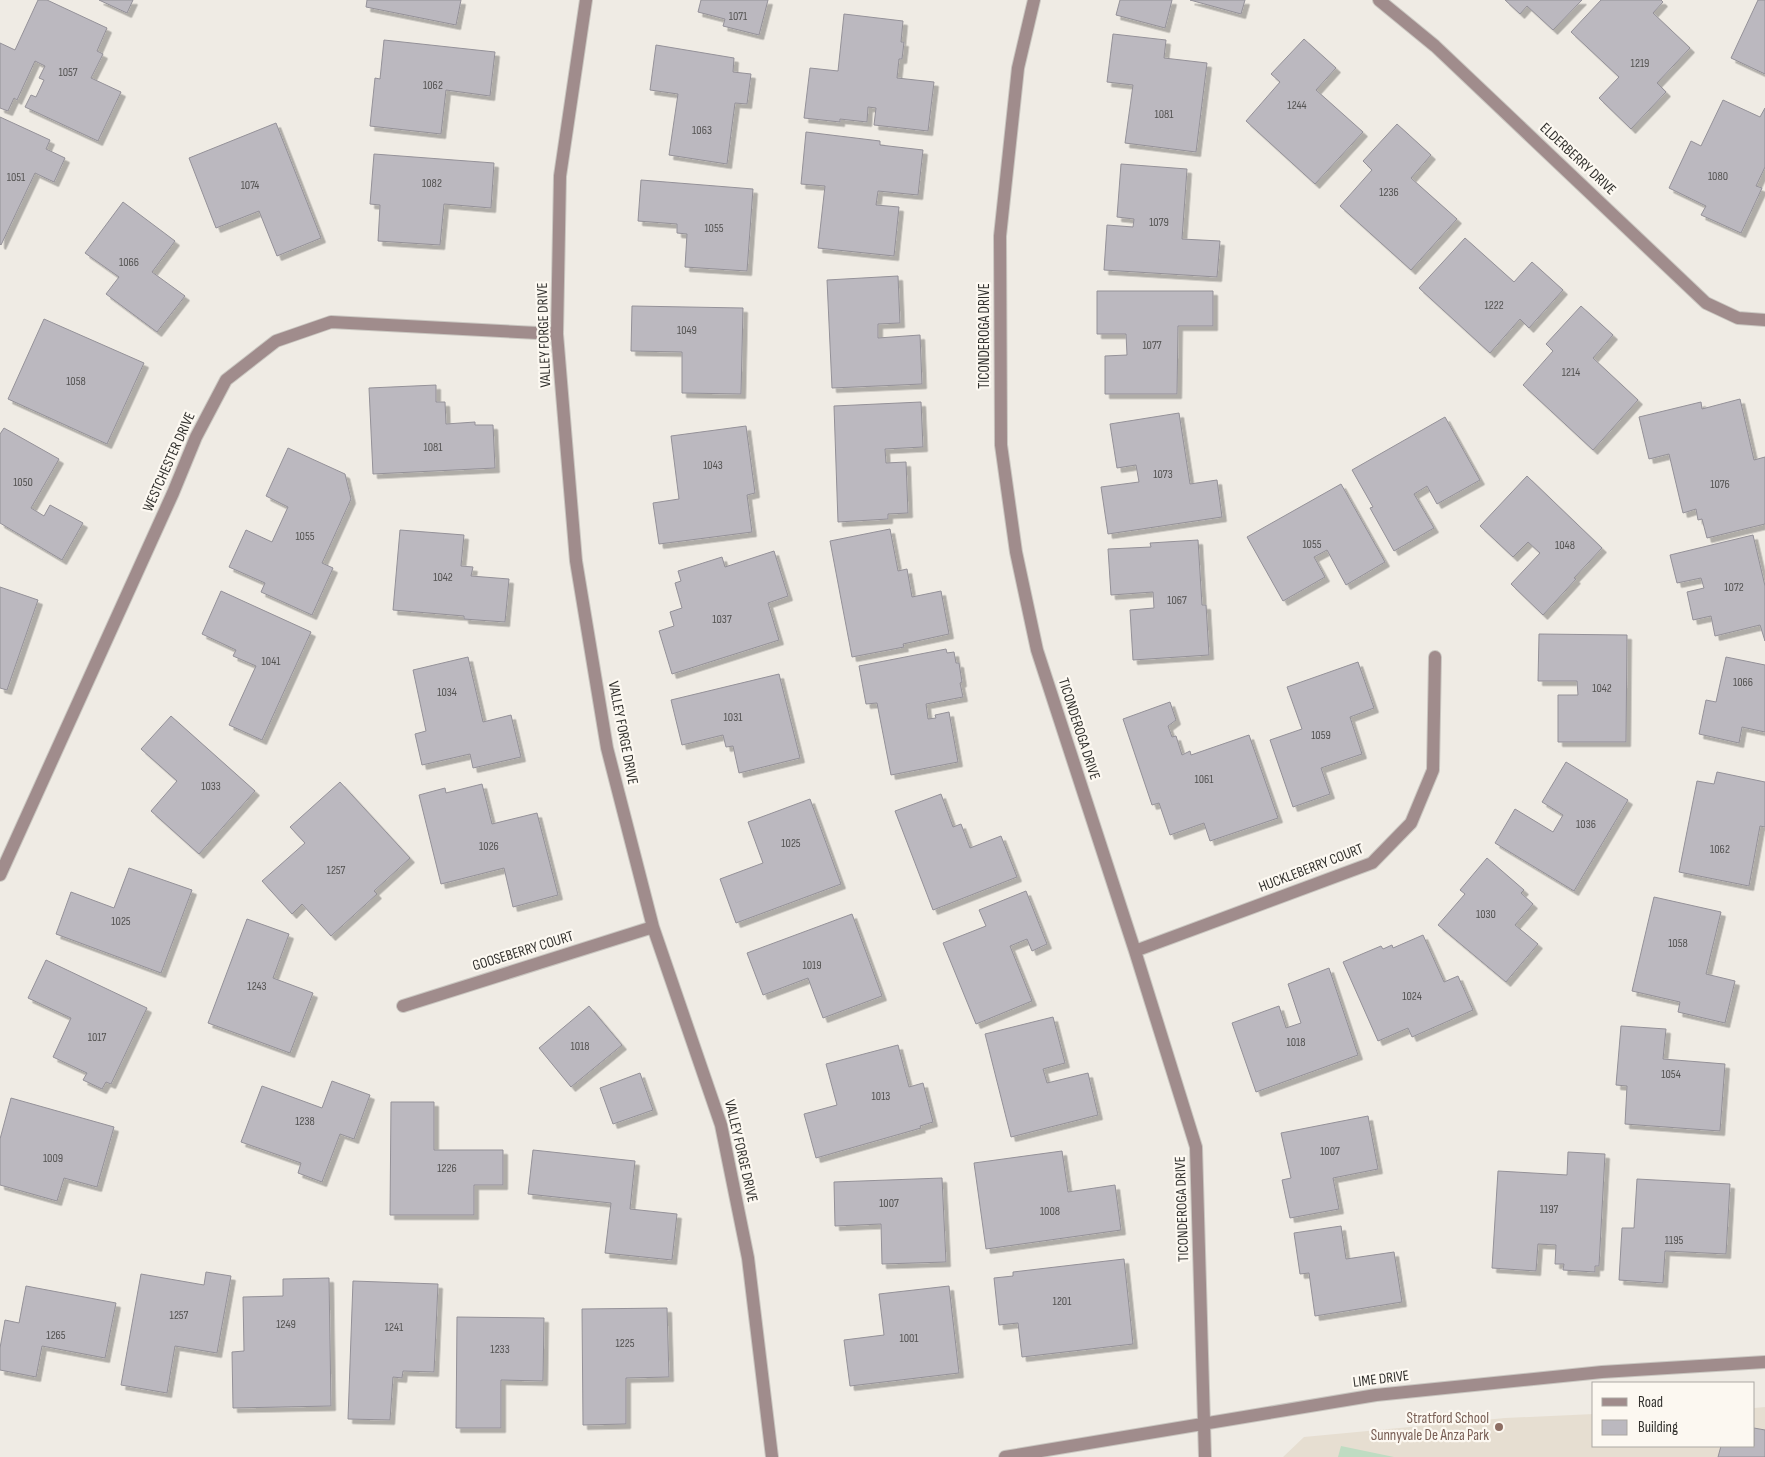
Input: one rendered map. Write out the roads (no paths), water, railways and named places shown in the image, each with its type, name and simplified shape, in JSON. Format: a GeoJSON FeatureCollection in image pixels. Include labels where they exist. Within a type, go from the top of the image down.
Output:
{"type":"FeatureCollection","features":[{"type":"Feature","properties":{"kind":"street","name":"VALLEY FORGE DRIVE"},"geometry":{"type":"LineString","coordinates":[[586,0],[560,176],[557,334],[576,561],[607,748],[653,927],[721,1124],[748,1258],[772,1457]]}},
{"type":"Feature","properties":{"kind":"street","name":"TICONDEROGA DRIVE"},"geometry":{"type":"LineString","coordinates":[[1034,0],[1018,68],[1000,236],[1001,445],[1016,552],[1036,650],[1135,951],[1196,1147],[1204,1457]]}},
{"type":"Feature","properties":{"kind":"street","name":"ELDERBERRY DRIVE"},"geometry":{"type":"LineString","coordinates":[[1379,0],[1435,46],[1706,303],[1738,318],[1765,320]]}},
{"type":"Feature","properties":{"kind":"street","name":"WESTCHESTER DRIVE"},"geometry":{"type":"LineString","coordinates":[[0,875],[196,437],[226,380],[276,341],[331,322],[557,334]]}},
{"type":"Feature","properties":{"kind":"street","name":"HUCKLEBERRY COURT"},"geometry":{"type":"LineString","coordinates":[[1135,951],[1372,863],[1411,824],[1433,770],[1435,657]]}},
{"type":"Feature","properties":{"kind":"street","name":"GOOSEBERRY COURT"},"geometry":{"type":"LineString","coordinates":[[403,1006],[653,927]]}},
{"type":"Feature","properties":{"kind":"street","name":"LIME DRIVE"},"geometry":{"type":"LineString","coordinates":[[1005,1457],[1376,1395],[1602,1372],[1765,1362]]}},
{"type":"Feature","properties":{"kind":"place","name":"Stratford School Sunnyvale De Anza Park"},"geometry":{"type":"Point","coordinates":[1499,1427]}}]}
